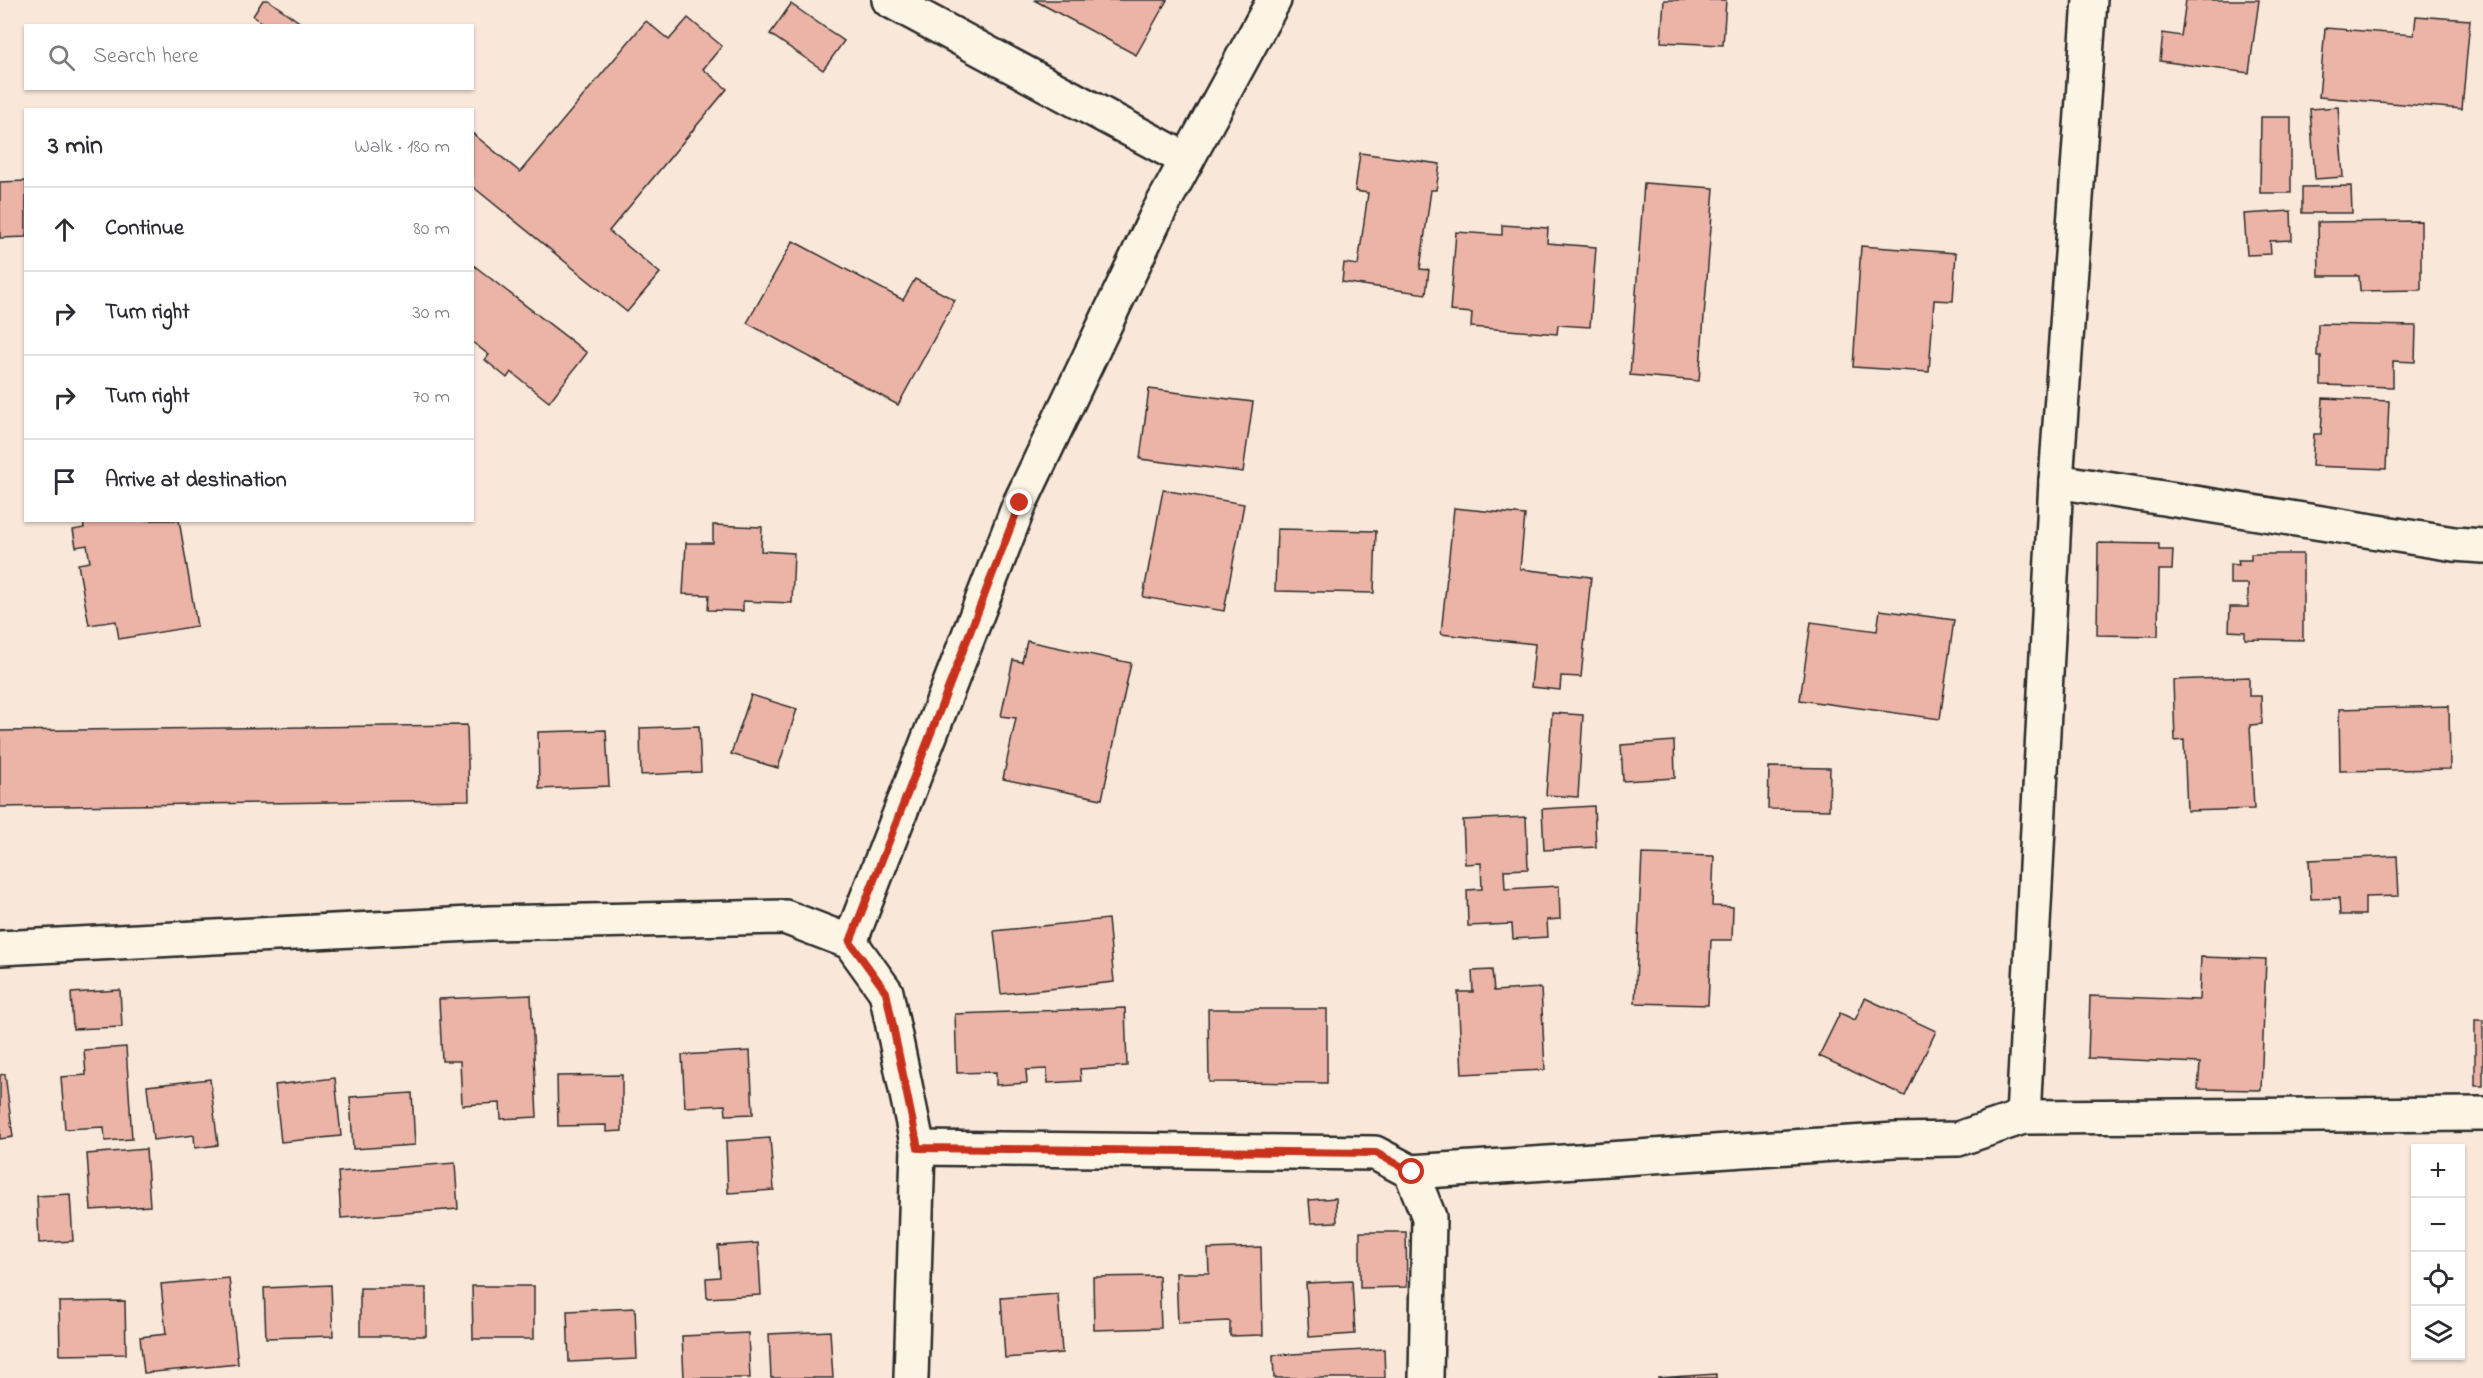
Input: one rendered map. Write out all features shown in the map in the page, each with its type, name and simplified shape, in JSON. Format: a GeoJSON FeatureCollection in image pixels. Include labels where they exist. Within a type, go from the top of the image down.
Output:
{"type":"FeatureCollection","features":[{"type":"Feature","properties":{"kind":"street"},"geometry":{"type":"LineString","coordinates":[[889,0],[1187,160]]}},
{"type":"Feature","properties":{"kind":"street"},"geometry":{"type":"LineString","coordinates":[[850,942],[1020,503],[1157,215],[1274,0]]}},
{"type":"Feature","properties":{"kind":"street"},"geometry":{"type":"LineString","coordinates":[[2023,1117],[2056,481],[2090,0]]}},
{"type":"Feature","properties":{"kind":"street"},"geometry":{"type":"LineString","coordinates":[[2056,481],[2454,544],[2483,546]]}},
{"type":"Feature","properties":{"kind":"street"},"geometry":{"type":"LineString","coordinates":[[0,948],[490,923],[785,917],[850,942],[886,992],[918,1148],[911,1378]]}},
{"type":"Feature","properties":{"kind":"street"},"geometry":{"type":"LineString","coordinates":[[918,1148],[1376,1153],[1412,1172],[1894,1140],[1958,1139],[2023,1117],[2483,1114]]}},
{"type":"Feature","properties":{"kind":"street"},"geometry":{"type":"LineString","coordinates":[[1412,1172],[1429,1217],[1426,1378]]}},
{"type":"Feature","properties":{"kind":"building"},"geometry":{"type":"Polygon","coordinates":[[[263,0],[268,0],[302,24],[264,24],[253,16],[263,0]]]}},
{"type":"Feature","properties":{"kind":"building"},"geometry":{"type":"Polygon","coordinates":[[[1034,0],[1167,0],[1136,55],[1034,0]]]}},
{"type":"Feature","properties":{"kind":"building"},"geometry":{"type":"Polygon","coordinates":[[[1664,0],[1726,0],[1723,45],[1661,42],[1664,0]]]}},
{"type":"Feature","properties":{"kind":"building"},"geometry":{"type":"Polygon","coordinates":[[[2186,0],[2259,0],[2249,73],[2160,61],[2163,33],[2181,36],[2186,0]]]}},
{"type":"Feature","properties":{"kind":"building"},"geometry":{"type":"Polygon","coordinates":[[[791,4],[844,41],[823,70],[770,34],[791,4]]]}},
{"type":"Feature","properties":{"kind":"building"},"geometry":{"type":"Polygon","coordinates":[[[2416,16],[2470,20],[2462,109],[2319,97],[2325,28],[2414,35],[2416,16]]]}},
{"type":"Feature","properties":{"kind":"building"},"geometry":{"type":"Polygon","coordinates":[[[688,18],[722,46],[703,69],[727,89],[609,231],[660,273],[627,312],[474,188],[474,135],[520,172],[646,21],[669,40],[688,18]]]}},
{"type":"Feature","properties":{"kind":"building"},"geometry":{"type":"Polygon","coordinates":[[[2338,107],[2343,177],[2315,179],[2310,109],[2338,107]]]}},
{"type":"Feature","properties":{"kind":"building"},"geometry":{"type":"Polygon","coordinates":[[[2261,117],[2291,117],[2291,193],[2260,193],[2261,117]]]}},
{"type":"Feature","properties":{"kind":"building"},"geometry":{"type":"Polygon","coordinates":[[[1360,153],[1440,164],[1436,190],[1431,190],[1420,269],[1429,270],[1426,294],[1342,282],[1344,263],[1358,265],[1368,193],[1355,191],[1360,153]]]}},
{"type":"Feature","properties":{"kind":"building"},"geometry":{"type":"Polygon","coordinates":[[[24,181],[24,237],[0,238],[0,182],[24,181]]]}},
{"type":"Feature","properties":{"kind":"building"},"geometry":{"type":"Polygon","coordinates":[[[1644,183],[1714,188],[1699,381],[1630,375],[1644,183]]]}},
{"type":"Feature","properties":{"kind":"building"},"geometry":{"type":"Polygon","coordinates":[[[2351,186],[2352,213],[2302,213],[2302,187],[2351,186]]]}},
{"type":"Feature","properties":{"kind":"building"},"geometry":{"type":"Polygon","coordinates":[[[2291,211],[2292,240],[2270,241],[2271,254],[2247,255],[2244,214],[2291,211]]]}},
{"type":"Feature","properties":{"kind":"building"},"geometry":{"type":"Polygon","coordinates":[[[2421,221],[2421,290],[2360,291],[2359,276],[2319,276],[2318,222],[2421,221]]]}},
{"type":"Feature","properties":{"kind":"building"},"geometry":{"type":"Polygon","coordinates":[[[1502,225],[1548,228],[1547,243],[1596,247],[1590,327],[1558,325],[1557,334],[1471,327],[1472,313],[1450,311],[1456,232],[1502,235],[1502,225]]]}},
{"type":"Feature","properties":{"kind":"building"},"geometry":{"type":"Polygon","coordinates":[[[793,241],[903,300],[915,279],[955,300],[898,405],[747,323],[793,241]]]}},
{"type":"Feature","properties":{"kind":"building"},"geometry":{"type":"Polygon","coordinates":[[[1861,246],[1956,253],[1953,301],[1934,300],[1929,372],[1853,367],[1861,246]]]}},
{"type":"Feature","properties":{"kind":"building"},"geometry":{"type":"Polygon","coordinates":[[[474,266],[587,353],[549,402],[511,372],[507,378],[485,360],[489,355],[474,344],[474,266]]]}},
{"type":"Feature","properties":{"kind":"building"},"geometry":{"type":"Polygon","coordinates":[[[2318,324],[2416,326],[2415,362],[2393,361],[2393,387],[2321,385],[2321,356],[2317,356],[2318,324]]]}},
{"type":"Feature","properties":{"kind":"building"},"geometry":{"type":"Polygon","coordinates":[[[1149,389],[1253,402],[1243,472],[1140,459],[1149,389]]]}},
{"type":"Feature","properties":{"kind":"building"},"geometry":{"type":"Polygon","coordinates":[[[2323,398],[2389,401],[2386,469],[2312,466],[2314,434],[2321,434],[2323,398]]]}},
{"type":"Feature","properties":{"kind":"building"},"geometry":{"type":"Polygon","coordinates":[[[1163,490],[1244,504],[1224,611],[1143,597],[1163,490]]]}},
{"type":"Feature","properties":{"kind":"building"},"geometry":{"type":"Polygon","coordinates":[[[1454,508],[1525,515],[1520,569],[1591,577],[1581,677],[1561,676],[1560,690],[1531,687],[1535,644],[1441,634],[1454,508]]]}},
{"type":"Feature","properties":{"kind":"building"},"geometry":{"type":"Polygon","coordinates":[[[83,522],[179,522],[197,626],[119,639],[116,621],[89,625],[78,564],[90,562],[87,545],[76,547],[73,530],[84,528],[83,522]]]}},
{"type":"Feature","properties":{"kind":"building"},"geometry":{"type":"Polygon","coordinates":[[[713,525],[762,527],[761,551],[794,553],[792,603],[743,601],[743,611],[708,610],[709,595],[683,594],[686,543],[713,543],[713,525]]]}},
{"type":"Feature","properties":{"kind":"building"},"geometry":{"type":"Polygon","coordinates":[[[1277,529],[1376,531],[1374,593],[1275,591],[1277,529]]]}},
{"type":"Feature","properties":{"kind":"building"},"geometry":{"type":"Polygon","coordinates":[[[2098,543],[2159,544],[2159,550],[2173,550],[2172,570],[2159,570],[2158,636],[2097,635],[2098,543]]]}},
{"type":"Feature","properties":{"kind":"building"},"geometry":{"type":"Polygon","coordinates":[[[2251,554],[2303,554],[2303,640],[2245,639],[2245,632],[2229,631],[2230,607],[2248,607],[2248,584],[2230,584],[2230,564],[2239,565],[2238,560],[2251,560],[2251,554]]]}},
{"type":"Feature","properties":{"kind":"building"},"geometry":{"type":"Polygon","coordinates":[[[1880,610],[1954,620],[1940,719],[1800,700],[1811,622],[1877,631],[1880,610]]]}},
{"type":"Feature","properties":{"kind":"building"},"geometry":{"type":"Polygon","coordinates":[[[1027,641],[1131,663],[1102,799],[1003,779],[1016,718],[1001,716],[1013,660],[1022,662],[1027,641]]]}},
{"type":"Feature","properties":{"kind":"building"},"geometry":{"type":"Polygon","coordinates":[[[2249,677],[2249,696],[2261,696],[2262,724],[2250,725],[2254,809],[2187,811],[2184,740],[2175,741],[2173,680],[2249,677]]]}},
{"type":"Feature","properties":{"kind":"building"},"geometry":{"type":"Polygon","coordinates":[[[751,695],[797,709],[778,768],[731,754],[751,695]]]}},
{"type":"Feature","properties":{"kind":"building"},"geometry":{"type":"Polygon","coordinates":[[[2449,706],[2450,769],[2340,771],[2339,709],[2449,706]]]}},
{"type":"Feature","properties":{"kind":"building"},"geometry":{"type":"Polygon","coordinates":[[[1552,713],[1583,715],[1578,797],[1546,795],[1552,713]]]}},
{"type":"Feature","properties":{"kind":"building"},"geometry":{"type":"Polygon","coordinates":[[[467,725],[469,800],[0,807],[0,731],[467,725]]]}},
{"type":"Feature","properties":{"kind":"building"},"geometry":{"type":"Polygon","coordinates":[[[699,726],[701,772],[641,775],[640,728],[699,726]]]}},
{"type":"Feature","properties":{"kind":"building"},"geometry":{"type":"Polygon","coordinates":[[[606,730],[609,786],[539,789],[538,732],[606,730]]]}},
{"type":"Feature","properties":{"kind":"building"},"geometry":{"type":"Polygon","coordinates":[[[1674,741],[1675,778],[1623,781],[1621,745],[1674,741]]]}},
{"type":"Feature","properties":{"kind":"building"},"geometry":{"type":"Polygon","coordinates":[[[1769,767],[1830,768],[1829,810],[1768,809],[1769,767]]]}},
{"type":"Feature","properties":{"kind":"building"},"geometry":{"type":"Polygon","coordinates":[[[1594,806],[1596,847],[1544,850],[1542,809],[1594,806]]]}},
{"type":"Feature","properties":{"kind":"building"},"geometry":{"type":"Polygon","coordinates":[[[1526,817],[1528,869],[1504,870],[1505,889],[1559,886],[1560,919],[1547,920],[1548,937],[1513,939],[1512,924],[1468,926],[1467,890],[1482,889],[1481,863],[1465,864],[1463,820],[1526,817]]]}},
{"type":"Feature","properties":{"kind":"building"},"geometry":{"type":"Polygon","coordinates":[[[1642,854],[1714,856],[1712,906],[1733,907],[1732,940],[1711,940],[1708,1005],[1635,1003],[1642,854]]]}},
{"type":"Feature","properties":{"kind":"building"},"geometry":{"type":"Polygon","coordinates":[[[2397,856],[2399,896],[2365,897],[2365,915],[2340,915],[2339,898],[2311,899],[2309,860],[2397,856]]]}},
{"type":"Feature","properties":{"kind":"building"},"geometry":{"type":"Polygon","coordinates":[[[1108,919],[1114,982],[1001,994],[994,931],[1108,919]]]}},
{"type":"Feature","properties":{"kind":"building"},"geometry":{"type":"Polygon","coordinates":[[[2201,957],[2266,959],[2261,1090],[2198,1089],[2200,1063],[2088,1058],[2090,996],[2199,1000],[2201,957]]]}},
{"type":"Feature","properties":{"kind":"building"},"geometry":{"type":"Polygon","coordinates":[[[1492,970],[1494,991],[1541,988],[1545,1070],[1462,1074],[1458,992],[1473,992],[1472,971],[1492,970]]]}},
{"type":"Feature","properties":{"kind":"building"},"geometry":{"type":"Polygon","coordinates":[[[120,990],[122,1027],[73,1029],[71,993],[120,990]]]}},
{"type":"Feature","properties":{"kind":"building"},"geometry":{"type":"Polygon","coordinates":[[[531,995],[537,1117],[501,1119],[500,1103],[462,1105],[460,1061],[442,1061],[439,999],[531,995]]]}},
{"type":"Feature","properties":{"kind":"building"},"geometry":{"type":"Polygon","coordinates":[[[1865,998],[1936,1031],[1905,1096],[1819,1056],[1840,1013],[1855,1020],[1865,998]]]}},
{"type":"Feature","properties":{"kind":"building"},"geometry":{"type":"Polygon","coordinates":[[[1125,1008],[1127,1066],[1080,1069],[1081,1081],[1048,1083],[1047,1069],[1026,1070],[1027,1083],[996,1085],[996,1072],[957,1073],[955,1014],[1125,1008]]]}},
{"type":"Feature","properties":{"kind":"building"},"geometry":{"type":"Polygon","coordinates":[[[1208,1009],[1327,1009],[1327,1083],[1209,1082],[1208,1009]]]}},
{"type":"Feature","properties":{"kind":"building"},"geometry":{"type":"Polygon","coordinates":[[[2475,1020],[2483,1020],[2483,1086],[2475,1086],[2475,1020]]]}},
{"type":"Feature","properties":{"kind":"building"},"geometry":{"type":"Polygon","coordinates":[[[126,1047],[132,1139],[105,1141],[104,1127],[65,1129],[61,1077],[86,1075],[84,1050],[126,1047]]]}},
{"type":"Feature","properties":{"kind":"building"},"geometry":{"type":"Polygon","coordinates":[[[750,1051],[753,1114],[726,1115],[725,1105],[685,1107],[682,1055],[750,1051]]]}},
{"type":"Feature","properties":{"kind":"building"},"geometry":{"type":"Polygon","coordinates":[[[5,1074],[13,1137],[0,1139],[0,1075],[5,1074]]]}},
{"type":"Feature","properties":{"kind":"building"},"geometry":{"type":"Polygon","coordinates":[[[622,1075],[622,1131],[606,1132],[606,1125],[558,1126],[557,1076],[622,1075]]]}},
{"type":"Feature","properties":{"kind":"building"},"geometry":{"type":"Polygon","coordinates":[[[335,1078],[341,1136],[281,1142],[275,1085],[335,1078]]]}},
{"type":"Feature","properties":{"kind":"building"},"geometry":{"type":"Polygon","coordinates":[[[210,1079],[218,1145],[195,1148],[194,1135],[153,1140],[147,1086],[210,1079]]]}},
{"type":"Feature","properties":{"kind":"building"},"geometry":{"type":"Polygon","coordinates":[[[412,1093],[415,1145],[353,1149],[350,1097],[412,1093]]]}},
{"type":"Feature","properties":{"kind":"building"},"geometry":{"type":"Polygon","coordinates":[[[770,1138],[774,1190],[728,1193],[726,1141],[770,1138]]]}},
{"type":"Feature","properties":{"kind":"building"},"geometry":{"type":"Polygon","coordinates":[[[146,1149],[150,1206],[91,1210],[87,1154],[146,1149]]]}},
{"type":"Feature","properties":{"kind":"building"},"geometry":{"type":"Polygon","coordinates":[[[455,1163],[458,1209],[341,1218],[338,1172],[455,1163]]]}},
{"type":"Feature","properties":{"kind":"building"},"geometry":{"type":"Polygon","coordinates":[[[70,1194],[73,1241],[39,1243],[37,1196],[70,1194]]]}},
{"type":"Feature","properties":{"kind":"building"},"geometry":{"type":"Polygon","coordinates":[[[1336,1198],[1337,1222],[1311,1223],[1309,1200],[1336,1198]]]}},
{"type":"Feature","properties":{"kind":"building"},"geometry":{"type":"Polygon","coordinates":[[[1360,1232],[1406,1232],[1407,1287],[1360,1288],[1360,1232]]]}},
{"type":"Feature","properties":{"kind":"building"},"geometry":{"type":"Polygon","coordinates":[[[758,1243],[761,1295],[707,1298],[706,1278],[720,1277],[718,1246],[758,1243]]]}},
{"type":"Feature","properties":{"kind":"building"},"geometry":{"type":"Polygon","coordinates":[[[1261,1247],[1263,1335],[1230,1336],[1230,1321],[1178,1323],[1176,1273],[1209,1273],[1208,1249],[1261,1247]]]}},
{"type":"Feature","properties":{"kind":"building"},"geometry":{"type":"Polygon","coordinates":[[[1159,1276],[1161,1328],[1094,1330],[1093,1277],[1159,1276]]]}},
{"type":"Feature","properties":{"kind":"building"},"geometry":{"type":"Polygon","coordinates":[[[229,1278],[238,1364],[144,1373],[140,1337],[166,1334],[161,1284],[229,1278]]]}},
{"type":"Feature","properties":{"kind":"building"},"geometry":{"type":"Polygon","coordinates":[[[1352,1281],[1355,1334],[1309,1337],[1306,1283],[1352,1281]]]}},
{"type":"Feature","properties":{"kind":"building"},"geometry":{"type":"Polygon","coordinates":[[[331,1285],[333,1336],[266,1338],[264,1288],[331,1285]]]}},
{"type":"Feature","properties":{"kind":"building"},"geometry":{"type":"Polygon","coordinates":[[[472,1286],[534,1286],[534,1339],[473,1339],[472,1286]]]}},
{"type":"Feature","properties":{"kind":"building"},"geometry":{"type":"Polygon","coordinates":[[[360,1288],[426,1288],[426,1336],[360,1336],[360,1288]]]}},
{"type":"Feature","properties":{"kind":"building"},"geometry":{"type":"Polygon","coordinates":[[[1058,1294],[1062,1353],[1005,1358],[1001,1298],[1058,1294]]]}},
{"type":"Feature","properties":{"kind":"building"},"geometry":{"type":"Polygon","coordinates":[[[125,1301],[126,1354],[60,1355],[59,1302],[125,1301]]]}},
{"type":"Feature","properties":{"kind":"building"},"geometry":{"type":"Polygon","coordinates":[[[635,1308],[637,1359],[569,1362],[567,1311],[635,1308]]]}},
{"type":"Feature","properties":{"kind":"building"},"geometry":{"type":"Polygon","coordinates":[[[830,1331],[833,1378],[771,1378],[769,1334],[830,1331]]]}},
{"type":"Feature","properties":{"kind":"building"},"geometry":{"type":"Polygon","coordinates":[[[748,1333],[750,1378],[684,1378],[682,1336],[748,1333]]]}},
{"type":"Feature","properties":{"kind":"building"},"geometry":{"type":"Polygon","coordinates":[[[1384,1349],[1385,1378],[1274,1378],[1273,1355],[1384,1349]]]}},
{"type":"Feature","properties":{"kind":"building"},"geometry":{"type":"Polygon","coordinates":[[[1716,1374],[1716,1378],[1657,1378],[1716,1374]]]}},
{"type":"Feature","properties":{"kind":"route"},"geometry":{"type":"LineString","coordinates":[[1020,503],[850,942],[886,992],[918,1148],[1376,1153],[1412,1172]]}}]}
